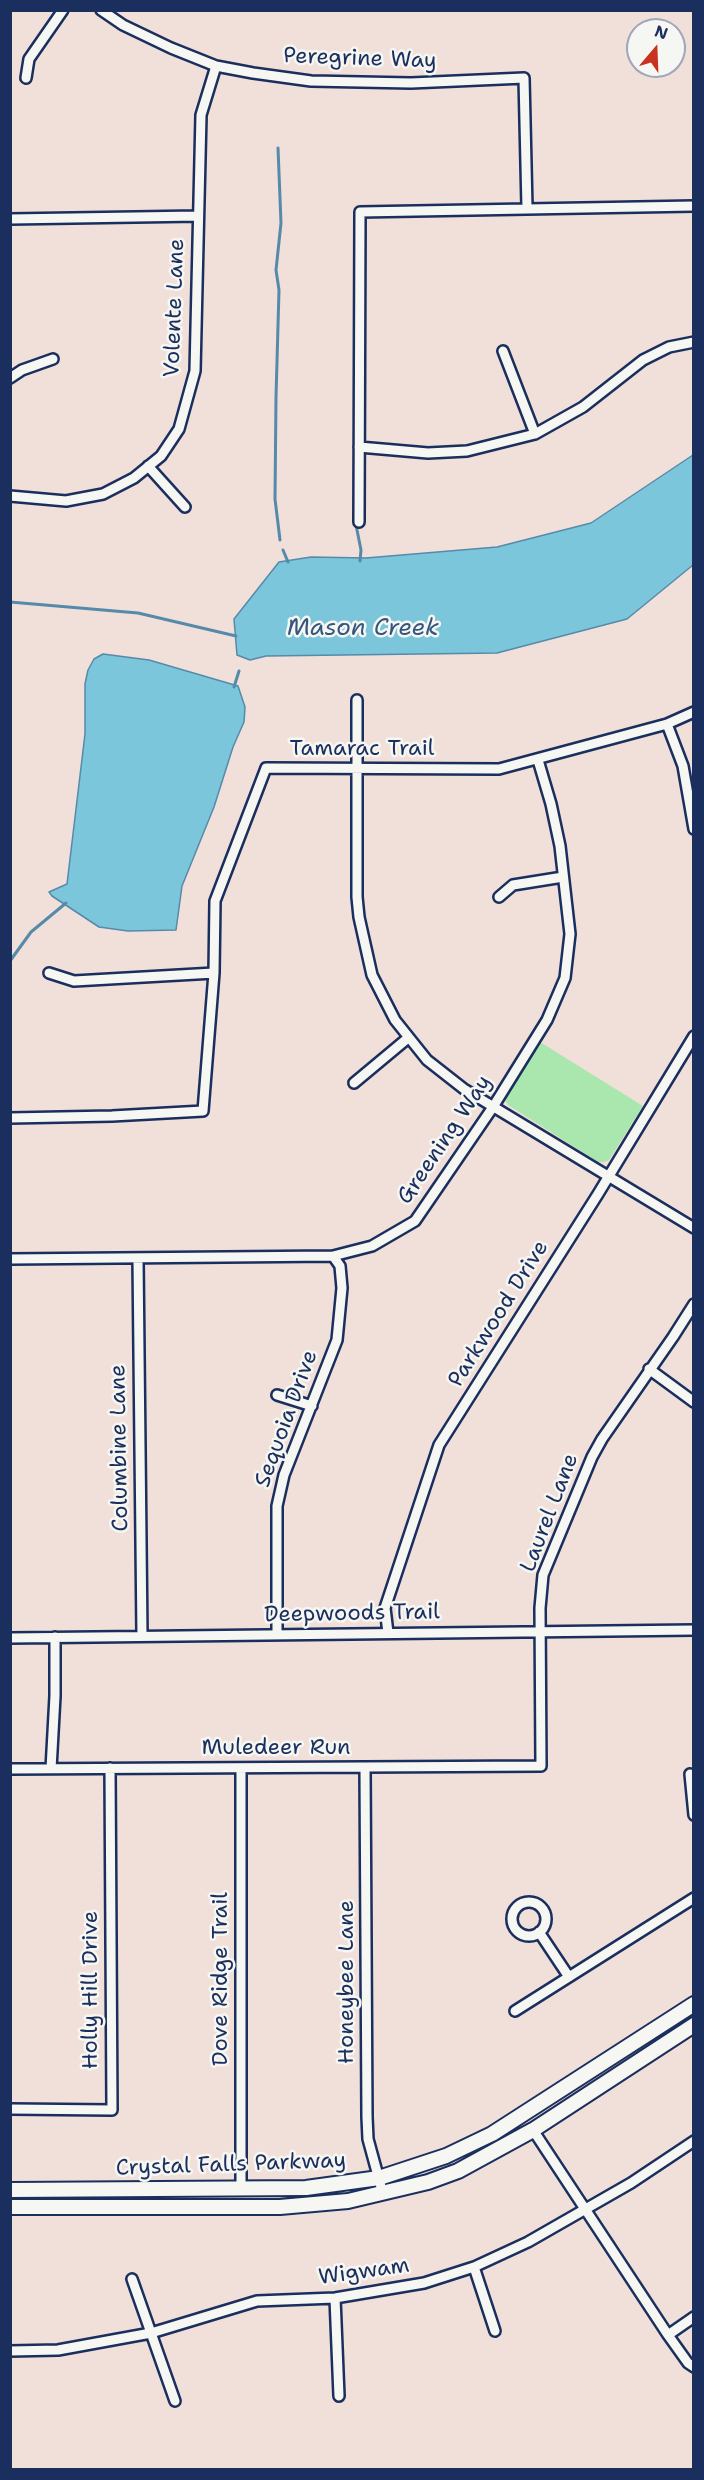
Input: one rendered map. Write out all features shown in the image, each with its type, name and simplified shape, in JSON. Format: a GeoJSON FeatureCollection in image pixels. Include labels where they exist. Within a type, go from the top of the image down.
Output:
{"type":"FeatureCollection","features":[{"type":"Feature","properties":{"kind":"main road","name":"Crystal Falls Parkway"},"geometry":{"type":"LineString","coordinates":[[10,2190],[306,2188],[379,2178],[446,2156],[492,2134],[693,2004]]}},
{"type":"Feature","properties":{"kind":"main road","name":"Crystal Falls Parkway"},"geometry":{"type":"LineString","coordinates":[[10,2207],[280,2207],[348,2201],[383,2194],[458,2172],[533,2130],[693,2025]]}},
{"type":"Feature","properties":{"kind":"street"},"geometry":{"type":"LineString","coordinates":[[26,78],[29,59],[63,10]]}},
{"type":"Feature","properties":{"kind":"street","name":"Peregrine Way"},"geometry":{"type":"LineString","coordinates":[[101,10],[123,25],[162,44],[216,66],[311,81],[411,83],[524,78],[526,208]]}},
{"type":"Feature","properties":{"kind":"street","name":"Volente Lane"},"geometry":{"type":"LineString","coordinates":[[10,496],[66,501],[103,494],[134,478],[161,456],[179,429],[195,371],[201,115],[216,66]]}},
{"type":"Feature","properties":{"kind":"street"},"geometry":{"type":"LineString","coordinates":[[359,522],[360,212],[693,206]]}},
{"type":"Feature","properties":{"kind":"street"},"geometry":{"type":"LineString","coordinates":[[10,219],[198,216]]}},
{"type":"Feature","properties":{"kind":"street"},"geometry":{"type":"LineString","coordinates":[[359,447],[428,453],[467,451],[535,434],[583,407],[643,360],[669,347],[693,342]]}},
{"type":"Feature","properties":{"kind":"street"},"geometry":{"type":"LineString","coordinates":[[503,351],[535,434]]}},
{"type":"Feature","properties":{"kind":"street"},"geometry":{"type":"LineString","coordinates":[[10,378],[22,370],[53,359]]}},
{"type":"Feature","properties":{"kind":"street"},"geometry":{"type":"LineString","coordinates":[[148,466],[185,507]]}},
{"type":"Feature","properties":{"kind":"street"},"geometry":{"type":"LineString","coordinates":[[357,700],[357,897],[362,936],[379,991],[408,1038],[439,1071],[493,1107],[693,1228]]}},
{"type":"Feature","properties":{"kind":"street","name":"Tamarac Trail"},"geometry":{"type":"LineString","coordinates":[[10,1118],[203,1111],[214,973],[215,901],[266,768],[499,769],[668,724],[693,712]]}},
{"type":"Feature","properties":{"kind":"street"},"geometry":{"type":"LineString","coordinates":[[668,724],[683,766],[693,829]]}},
{"type":"Feature","properties":{"kind":"street","name":"Greening Way"},"geometry":{"type":"LineString","coordinates":[[10,1259],[333,1256],[372,1246],[415,1221],[493,1107],[547,1020],[565,978],[570,934],[563,877],[551,804],[538,760]]}},
{"type":"Feature","properties":{"kind":"street"},"geometry":{"type":"LineString","coordinates":[[499,897],[513,885],[563,877]]}},
{"type":"Feature","properties":{"kind":"street"},"geometry":{"type":"LineString","coordinates":[[49,972],[74,981],[214,973]]}},
{"type":"Feature","properties":{"kind":"street","name":"Parkwood Drive"},"geometry":{"type":"LineString","coordinates":[[388,1633],[385,1608],[439,1445],[608,1178],[693,1036]]}},
{"type":"Feature","properties":{"kind":"street"},"geometry":{"type":"LineString","coordinates":[[354,1083],[408,1038]]}},
{"type":"Feature","properties":{"kind":"street","name":"Sequoia Drive"},"geometry":{"type":"LineString","coordinates":[[277,1634],[277,1506],[284,1475],[337,1340],[340,1323],[341,1271],[333,1256]]}},
{"type":"Feature","properties":{"kind":"street","name":"Columbine Lane"},"geometry":{"type":"LineString","coordinates":[[138,1259],[142,1636]]}},
{"type":"Feature","properties":{"kind":"street","name":"Laurel Lane"},"geometry":{"type":"LineString","coordinates":[[541,1766],[540,1608],[543,1575],[592,1457],[612,1421],[674,1337],[693,1304]]}},
{"type":"Feature","properties":{"kind":"street"},"geometry":{"type":"LineString","coordinates":[[649,1369],[693,1402]]}},
{"type":"Feature","properties":{"kind":"street"},"geometry":{"type":"LineString","coordinates":[[277,1395],[312,1406]]}},
{"type":"Feature","properties":{"kind":"street","name":"Deepwoods Trail"},"geometry":{"type":"LineString","coordinates":[[10,1638],[693,1630]]}},
{"type":"Feature","properties":{"kind":"street"},"geometry":{"type":"LineString","coordinates":[[51,1769],[55,1637]]}},
{"type":"Feature","properties":{"kind":"street","name":"Muledeer Run"},"geometry":{"type":"LineString","coordinates":[[10,1769],[541,1766]]}},
{"type":"Feature","properties":{"kind":"street","name":"Honeybee Lane"},"geometry":{"type":"LineString","coordinates":[[365,1767],[367,2117],[368,2139],[383,2194]]}},
{"type":"Feature","properties":{"kind":"street","name":"Holly Hill Drive"},"geometry":{"type":"LineString","coordinates":[[10,2109],[112,2110],[110,1768]]}},
{"type":"Feature","properties":{"kind":"street","name":"Dove Ridge Trail"},"geometry":{"type":"LineString","coordinates":[[240,1768],[241,2190]]}},
{"type":"Feature","properties":{"kind":"street"},"geometry":{"type":"LineString","coordinates":[[690,1774],[693,1815]]}},
{"type":"Feature","properties":{"kind":"street"},"geometry":{"type":"LineString","coordinates":[[515,2011],[693,1898]]}},
{"type":"Feature","properties":{"kind":"street"},"geometry":{"type":"LineString","coordinates":[[539,1932],[569,1977]]}},
{"type":"Feature","properties":{"kind":"street"},"geometry":{"type":"LineString","coordinates":[[533,2130],[668,2335],[693,2367]]}},
{"type":"Feature","properties":{"kind":"street","name":"Wigwam"},"geometry":{"type":"LineString","coordinates":[[10,2351],[58,2350],[151,2333],[257,2301],[335,2298],[424,2283],[474,2267],[528,2242],[631,2183],[693,2140]]}},
{"type":"Feature","properties":{"kind":"street"},"geometry":{"type":"LineString","coordinates":[[474,2267],[495,2331]]}},
{"type":"Feature","properties":{"kind":"street"},"geometry":{"type":"LineString","coordinates":[[132,2279],[175,2401]]}},
{"type":"Feature","properties":{"kind":"street"},"geometry":{"type":"LineString","coordinates":[[335,2298],[339,2396]]}},
{"type":"Feature","properties":{"kind":"street"},"geometry":{"type":"LineString","coordinates":[[668,2335],[693,2318]]}},
{"type":"Feature","properties":{"kind":"green space"},"geometry":{"type":"Polygon","coordinates":[[[540,1042],[643,1106],[609,1160],[598,1162],[508,1105],[505,1100],[540,1042]]]}},
{"type":"Feature","properties":{"kind":"water"},"geometry":{"type":"Polygon","coordinates":[[[693,455],[693,565],[627,619],[497,653],[266,656],[250,660],[237,655],[234,619],[279,562],[311,557],[366,558],[497,547],[591,523],[693,455]]]}},
{"type":"Feature","properties":{"kind":"water"},"geometry":{"type":"Polygon","coordinates":[[[103,654],[149,660],[238,686],[245,707],[244,722],[233,747],[214,807],[182,886],[176,930],[128,931],[99,927],[49,892],[67,884],[85,734],[85,684],[88,670],[94,659],[103,654]]]}},
{"type":"Feature","properties":{"kind":"waterway"},"geometry":{"type":"LineString","coordinates":[[278,148],[281,223],[276,270],[279,290],[275,499],[280,540]]}},
{"type":"Feature","properties":{"kind":"waterway"},"geometry":{"type":"LineString","coordinates":[[356,525],[361,550],[360,561]]}},
{"type":"Feature","properties":{"kind":"waterway"},"geometry":{"type":"LineString","coordinates":[[283,550],[288,562]]}},
{"type":"Feature","properties":{"kind":"waterway","name":"Mason Creek"},"geometry":{"type":"LineString","coordinates":[[10,602],[138,613],[236,636]]}},
{"type":"Feature","properties":{"kind":"waterway"},"geometry":{"type":"LineString","coordinates":[[234,687],[239,671]]}},
{"type":"Feature","properties":{"kind":"waterway"},"geometry":{"type":"LineString","coordinates":[[10,961],[31,932],[66,903]]}}]}
